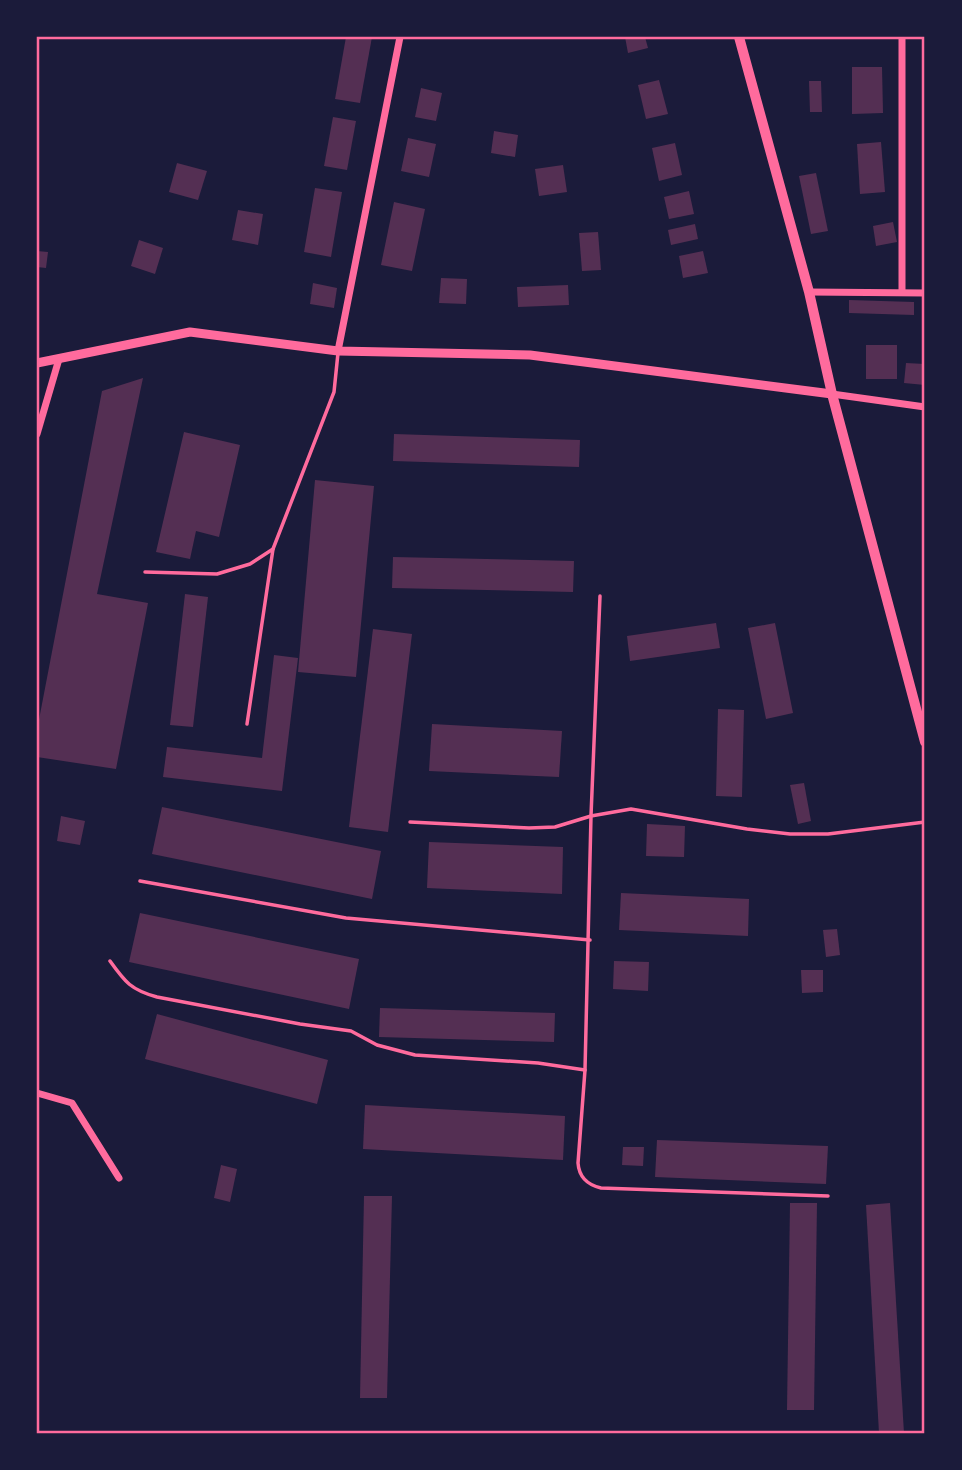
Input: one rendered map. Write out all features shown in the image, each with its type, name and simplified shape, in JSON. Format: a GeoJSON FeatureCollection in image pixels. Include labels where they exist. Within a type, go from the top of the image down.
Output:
{"type":"FeatureCollection","features":[{"type":"Feature","properties":{"kind":"main road"},"geometry":{"type":"LineString","coordinates":[[739,37],[809,292],[832,394],[925,742]]}},
{"type":"Feature","properties":{"kind":"street"},"geometry":{"type":"LineString","coordinates":[[338,351],[400,37]]}},
{"type":"Feature","properties":{"kind":"street"},"geometry":{"type":"LineString","coordinates":[[902,37],[902,292]]}},
{"type":"Feature","properties":{"kind":"street"},"geometry":{"type":"LineString","coordinates":[[809,292],[925,293]]}},
{"type":"Feature","properties":{"kind":"street"},"geometry":{"type":"LineString","coordinates":[[37,363],[190,332],[338,351],[530,355],[925,407]]}},
{"type":"Feature","properties":{"kind":"street"},"geometry":{"type":"LineString","coordinates":[[37,434],[59,359]]}},
{"type":"Feature","properties":{"kind":"street"},"geometry":{"type":"LineString","coordinates":[[37,1093],[72,1103],[119,1178]]}},
{"type":"Feature","properties":{"kind":"lane"},"geometry":{"type":"LineString","coordinates":[[247,724],[273,549],[334,392],[338,351]]}},
{"type":"Feature","properties":{"kind":"lane"},"geometry":{"type":"LineString","coordinates":[[145,572],[217,574],[250,564],[273,549]]}},
{"type":"Feature","properties":{"kind":"lane"},"geometry":{"type":"LineString","coordinates":[[600,596],[591,816],[590,940],[579,1169],[581,1175],[593,1186],[615,1189],[828,1196]]}},
{"type":"Feature","properties":{"kind":"lane"},"geometry":{"type":"LineString","coordinates":[[410,822],[555,827],[591,816],[631,809],[790,834],[828,834],[925,822]]}},
{"type":"Feature","properties":{"kind":"lane"},"geometry":{"type":"LineString","coordinates":[[140,881],[346,918],[590,940]]}},
{"type":"Feature","properties":{"kind":"lane"},"geometry":{"type":"LineString","coordinates":[[110,961],[129,986],[138,992],[157,997],[351,1031],[377,1045],[415,1055],[538,1063],[585,1070]]}},
{"type":"Feature","properties":{"kind":"building"},"geometry":{"type":"Polygon","coordinates":[[[346,37],[372,37],[360,103],[335,99],[346,37]]]}},
{"type":"Feature","properties":{"kind":"building"},"geometry":{"type":"Polygon","coordinates":[[[625,37],[645,37],[648,48],[628,53],[625,37]]]}},
{"type":"Feature","properties":{"kind":"building"},"geometry":{"type":"Polygon","coordinates":[[[852,67],[882,67],[883,113],[852,114],[852,67]]]}},
{"type":"Feature","properties":{"kind":"building"},"geometry":{"type":"Polygon","coordinates":[[[659,80],[668,114],[646,119],[638,85],[659,80]]]}},
{"type":"Feature","properties":{"kind":"building"},"geometry":{"type":"Polygon","coordinates":[[[809,81],[821,81],[822,112],[810,112],[809,81]]]}},
{"type":"Feature","properties":{"kind":"building"},"geometry":{"type":"Polygon","coordinates":[[[421,88],[442,93],[436,121],[415,117],[421,88]]]}},
{"type":"Feature","properties":{"kind":"building"},"geometry":{"type":"Polygon","coordinates":[[[333,117],[356,121],[347,170],[324,166],[333,117]]]}},
{"type":"Feature","properties":{"kind":"building"},"geometry":{"type":"Polygon","coordinates":[[[494,131],[518,135],[515,157],[491,153],[494,131]]]}},
{"type":"Feature","properties":{"kind":"building"},"geometry":{"type":"Polygon","coordinates":[[[408,138],[436,144],[429,177],[401,171],[408,138]]]}},
{"type":"Feature","properties":{"kind":"building"},"geometry":{"type":"Polygon","coordinates":[[[881,142],[885,192],[860,194],[857,144],[881,142]]]}},
{"type":"Feature","properties":{"kind":"building"},"geometry":{"type":"Polygon","coordinates":[[[675,143],[682,175],[659,181],[652,148],[675,143]]]}},
{"type":"Feature","properties":{"kind":"building"},"geometry":{"type":"Polygon","coordinates":[[[177,163],[207,171],[198,200],[169,192],[177,163]]]}},
{"type":"Feature","properties":{"kind":"building"},"geometry":{"type":"Polygon","coordinates":[[[563,165],[567,192],[539,196],[535,169],[563,165]]]}},
{"type":"Feature","properties":{"kind":"building"},"geometry":{"type":"Polygon","coordinates":[[[816,173],[828,231],[811,234],[799,176],[816,173]]]}},
{"type":"Feature","properties":{"kind":"building"},"geometry":{"type":"Polygon","coordinates":[[[315,188],[342,192],[331,257],[304,252],[315,188]]]}},
{"type":"Feature","properties":{"kind":"building"},"geometry":{"type":"Polygon","coordinates":[[[689,191],[694,214],[669,219],[664,197],[689,191]]]}},
{"type":"Feature","properties":{"kind":"building"},"geometry":{"type":"Polygon","coordinates":[[[394,202],[425,209],[412,271],[381,265],[394,202]]]}},
{"type":"Feature","properties":{"kind":"building"},"geometry":{"type":"Polygon","coordinates":[[[238,210],[263,214],[258,245],[232,240],[238,210]]]}},
{"type":"Feature","properties":{"kind":"building"},"geometry":{"type":"Polygon","coordinates":[[[893,222],[897,242],[876,246],[873,226],[893,222]]]}},
{"type":"Feature","properties":{"kind":"building"},"geometry":{"type":"Polygon","coordinates":[[[695,224],[698,239],[671,245],[668,230],[695,224]]]}},
{"type":"Feature","properties":{"kind":"building"},"geometry":{"type":"Polygon","coordinates":[[[598,232],[601,270],[582,271],[579,233],[598,232]]]}},
{"type":"Feature","properties":{"kind":"building"},"geometry":{"type":"Polygon","coordinates":[[[139,240],[163,248],[155,274],[131,266],[139,240]]]}},
{"type":"Feature","properties":{"kind":"building"},"geometry":{"type":"Polygon","coordinates":[[[37,251],[48,252],[46,268],[37,267],[37,251]]]}},
{"type":"Feature","properties":{"kind":"building"},"geometry":{"type":"Polygon","coordinates":[[[703,251],[708,273],[683,278],[679,256],[703,251]]]}},
{"type":"Feature","properties":{"kind":"building"},"geometry":{"type":"Polygon","coordinates":[[[441,278],[467,279],[466,304],[439,303],[441,278]]]}},
{"type":"Feature","properties":{"kind":"building"},"geometry":{"type":"Polygon","coordinates":[[[313,283],[337,288],[334,308],[310,304],[313,283]]]}},
{"type":"Feature","properties":{"kind":"building"},"geometry":{"type":"Polygon","coordinates":[[[568,285],[569,305],[518,307],[517,287],[568,285]]]}},
{"type":"Feature","properties":{"kind":"building"},"geometry":{"type":"Polygon","coordinates":[[[849,300],[914,302],[914,315],[849,313],[849,300]]]}},
{"type":"Feature","properties":{"kind":"building"},"geometry":{"type":"Polygon","coordinates":[[[866,345],[897,345],[897,379],[866,379],[866,345]]]}},
{"type":"Feature","properties":{"kind":"building"},"geometry":{"type":"Polygon","coordinates":[[[906,363],[925,364],[925,385],[904,383],[906,363]]]}},
{"type":"Feature","properties":{"kind":"building"},"geometry":{"type":"Polygon","coordinates":[[[143,378],[97,594],[148,603],[116,769],[37,757],[37,730],[102,391],[143,378]]]}},
{"type":"Feature","properties":{"kind":"building"},"geometry":{"type":"Polygon","coordinates":[[[184,432],[240,445],[219,537],[196,531],[190,559],[156,552],[184,432]]]}},
{"type":"Feature","properties":{"kind":"building"},"geometry":{"type":"Polygon","coordinates":[[[394,434],[580,440],[579,467],[393,461],[394,434]]]}},
{"type":"Feature","properties":{"kind":"building"},"geometry":{"type":"Polygon","coordinates":[[[315,480],[374,486],[356,677],[298,672],[315,480]]]}},
{"type":"Feature","properties":{"kind":"building"},"geometry":{"type":"Polygon","coordinates":[[[393,557],[574,561],[573,592],[392,588],[393,557]]]}},
{"type":"Feature","properties":{"kind":"building"},"geometry":{"type":"Polygon","coordinates":[[[185,594],[208,597],[193,727],[170,725],[185,594]]]}},
{"type":"Feature","properties":{"kind":"building"},"geometry":{"type":"Polygon","coordinates":[[[716,623],[720,648],[630,661],[627,636],[716,623]]]}},
{"type":"Feature","properties":{"kind":"building"},"geometry":{"type":"Polygon","coordinates":[[[775,623],[793,713],[766,719],[748,628],[775,623]]]}},
{"type":"Feature","properties":{"kind":"building"},"geometry":{"type":"Polygon","coordinates":[[[373,629],[412,634],[388,832],[349,827],[373,629]]]}},
{"type":"Feature","properties":{"kind":"building"},"geometry":{"type":"Polygon","coordinates":[[[274,655],[298,658],[282,791],[163,777],[167,747],[262,758],[274,655]]]}},
{"type":"Feature","properties":{"kind":"building"},"geometry":{"type":"Polygon","coordinates":[[[718,709],[744,710],[742,797],[716,796],[718,709]]]}},
{"type":"Feature","properties":{"kind":"building"},"geometry":{"type":"Polygon","coordinates":[[[432,724],[562,731],[559,777],[429,771],[432,724]]]}},
{"type":"Feature","properties":{"kind":"building"},"geometry":{"type":"Polygon","coordinates":[[[804,783],[811,821],[798,824],[790,785],[804,783]]]}},
{"type":"Feature","properties":{"kind":"building"},"geometry":{"type":"Polygon","coordinates":[[[162,807],[381,851],[372,899],[152,854],[162,807]]]}},
{"type":"Feature","properties":{"kind":"building"},"geometry":{"type":"Polygon","coordinates":[[[61,816],[85,821],[80,845],[57,841],[61,816]]]}},
{"type":"Feature","properties":{"kind":"building"},"geometry":{"type":"Polygon","coordinates":[[[647,824],[685,826],[684,857],[646,856],[647,824]]]}},
{"type":"Feature","properties":{"kind":"building"},"geometry":{"type":"Polygon","coordinates":[[[429,842],[563,847],[562,894],[427,888],[429,842]]]}},
{"type":"Feature","properties":{"kind":"building"},"geometry":{"type":"Polygon","coordinates":[[[621,893],[749,899],[748,936],[619,930],[621,893]]]}},
{"type":"Feature","properties":{"kind":"building"},"geometry":{"type":"Polygon","coordinates":[[[140,913],[359,959],[349,1009],[129,962],[140,913]]]}},
{"type":"Feature","properties":{"kind":"building"},"geometry":{"type":"Polygon","coordinates":[[[837,929],[840,955],[826,957],[823,930],[837,929]]]}},
{"type":"Feature","properties":{"kind":"building"},"geometry":{"type":"Polygon","coordinates":[[[614,961],[649,962],[648,991],[613,989],[614,961]]]}},
{"type":"Feature","properties":{"kind":"building"},"geometry":{"type":"Polygon","coordinates":[[[801,970],[823,970],[823,992],[802,993],[801,970]]]}},
{"type":"Feature","properties":{"kind":"building"},"geometry":{"type":"Polygon","coordinates":[[[380,1008],[555,1013],[554,1042],[379,1037],[380,1008]]]}},
{"type":"Feature","properties":{"kind":"building"},"geometry":{"type":"Polygon","coordinates":[[[157,1014],[328,1060],[317,1104],[145,1059],[157,1014]]]}},
{"type":"Feature","properties":{"kind":"building"},"geometry":{"type":"Polygon","coordinates":[[[365,1105],[565,1116],[563,1160],[363,1149],[365,1105]]]}},
{"type":"Feature","properties":{"kind":"building"},"geometry":{"type":"Polygon","coordinates":[[[657,1140],[828,1146],[826,1184],[655,1177],[657,1140]]]}},
{"type":"Feature","properties":{"kind":"building"},"geometry":{"type":"Polygon","coordinates":[[[623,1147],[644,1147],[643,1166],[622,1165],[623,1147]]]}},
{"type":"Feature","properties":{"kind":"building"},"geometry":{"type":"Polygon","coordinates":[[[221,1165],[237,1169],[230,1202],[214,1198],[221,1165]]]}},
{"type":"Feature","properties":{"kind":"building"},"geometry":{"type":"Polygon","coordinates":[[[364,1196],[392,1196],[387,1398],[360,1398],[364,1196]]]}},
{"type":"Feature","properties":{"kind":"building"},"geometry":{"type":"Polygon","coordinates":[[[790,1203],[817,1203],[814,1410],[787,1410],[790,1203]]]}},
{"type":"Feature","properties":{"kind":"building"},"geometry":{"type":"Polygon","coordinates":[[[890,1203],[904,1433],[879,1433],[866,1205],[890,1203]]]}}]}
